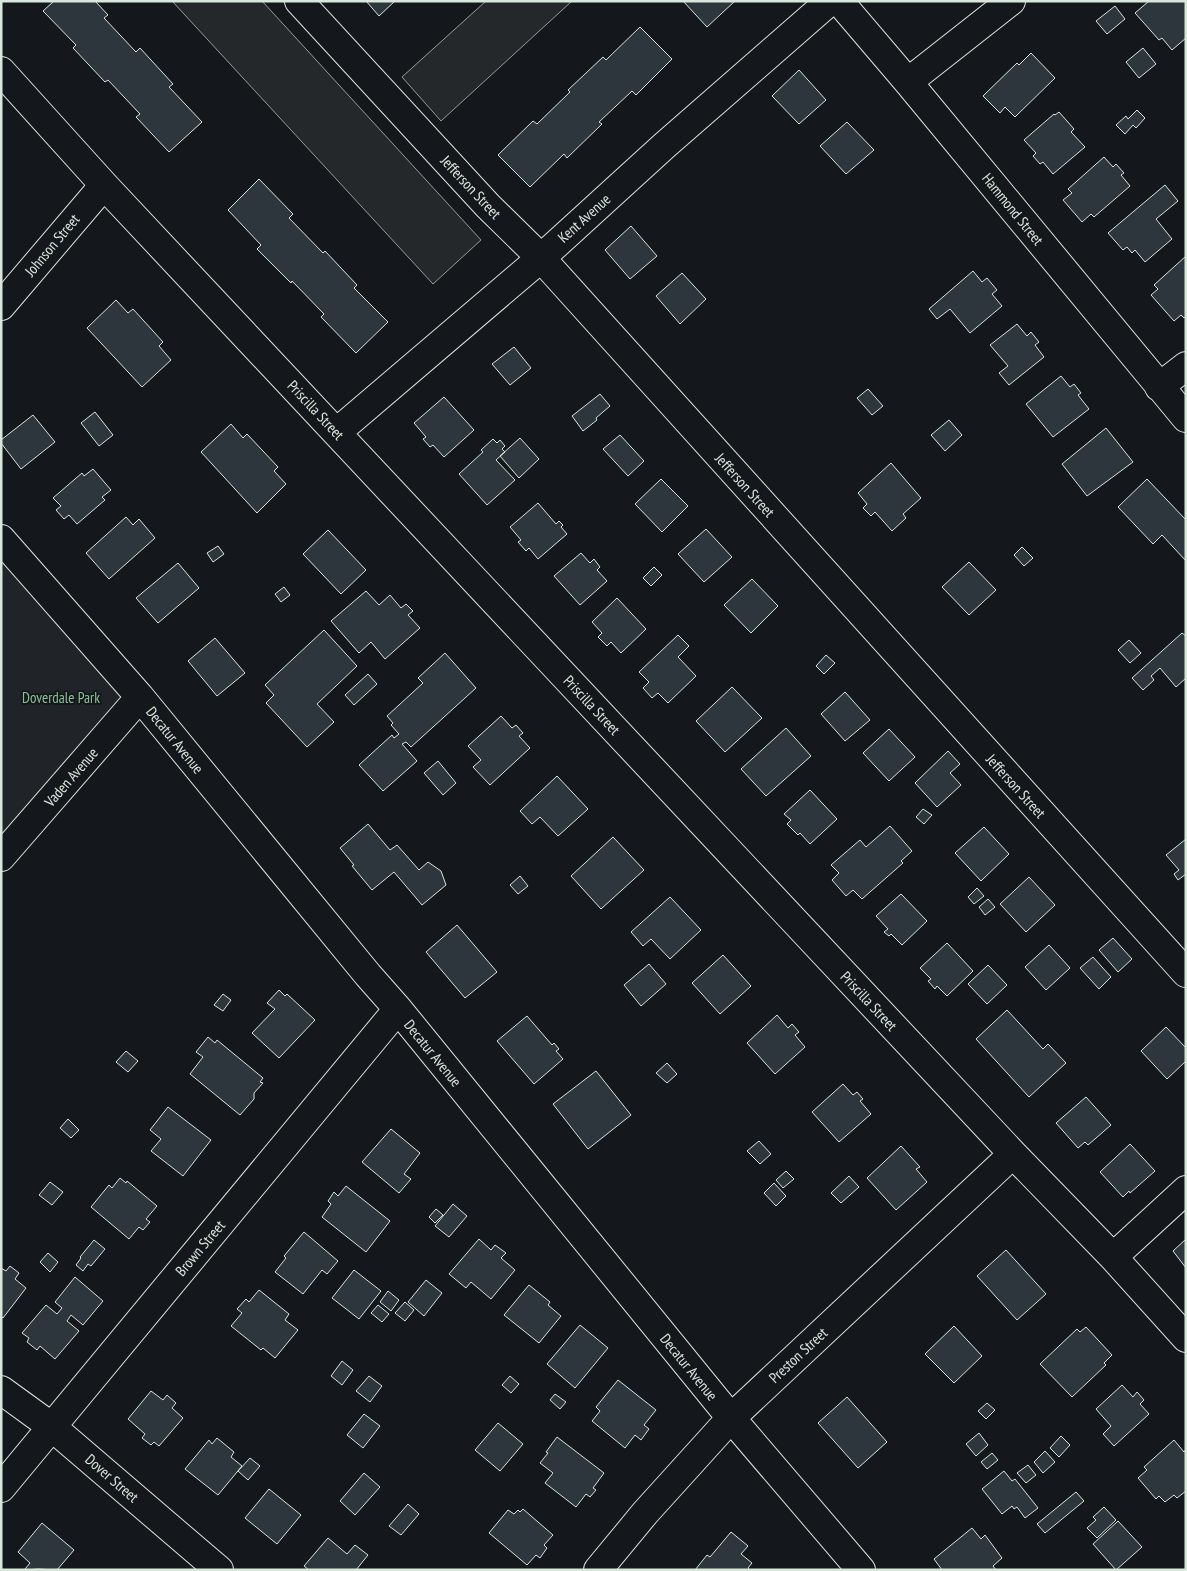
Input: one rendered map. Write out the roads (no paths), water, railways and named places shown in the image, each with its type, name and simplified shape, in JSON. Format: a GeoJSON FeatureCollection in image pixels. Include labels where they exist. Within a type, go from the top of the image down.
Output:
{"type":"FeatureCollection","features":[{"type":"Feature","properties":{"kind":"street","name":"Jefferson Street"},"geometry":{"type":"LineString","coordinates":[[299,1],[488,206],[541,258],[1186,973]]}},
{"type":"Feature","properties":{"kind":"street","name":"Kent Avenue"},"geometry":{"type":"LineString","coordinates":[[337,432],[541,258],[688,125],[830,1]]}},
{"type":"Feature","properties":{"kind":"street","name":"Hammond Street"},"geometry":{"type":"LineString","coordinates":[[840,1],[1186,418]]}},
{"type":"Feature","properties":{"kind":"street"},"geometry":{"type":"LineString","coordinates":[[908,82],[1011,1]]}},
{"type":"Feature","properties":{"kind":"street","name":"Priscilla Street"},"geometry":{"type":"LineString","coordinates":[[1,71],[104,185],[1186,1338]]}},
{"type":"Feature","properties":{"kind":"street","name":"Johnson Street"},"geometry":{"type":"LineString","coordinates":[[1,306],[104,185]]}},
{"type":"Feature","properties":{"kind":"street"},"geometry":{"type":"LineString","coordinates":[[1159,387],[1186,366]]}},
{"type":"Feature","properties":{"kind":"street","name":"Decatur Avenue"},"geometry":{"type":"LineString","coordinates":[[1,539],[140,697],[398,1009],[731,1418],[861,1570]]}},
{"type":"Feature","properties":{"kind":"street","name":"Vaden Avenue"},"geometry":{"type":"LineString","coordinates":[[1,856],[140,697]]}},
{"type":"Feature","properties":{"kind":"street","name":"Brown Street"},"geometry":{"type":"LineString","coordinates":[[1,1488],[398,1009]]}},
{"type":"Feature","properties":{"kind":"street","name":"Preston Street"},"geometry":{"type":"LineString","coordinates":[[598,1570],[645,1513],[731,1418],[1013,1154]]}},
{"type":"Feature","properties":{"kind":"street"},"geometry":{"type":"LineString","coordinates":[[1112,1257],[1186,1190]]}},
{"type":"Feature","properties":{"kind":"street","name":"Dover Street"},"geometry":{"type":"LineString","coordinates":[[1,1390],[52,1426],[219,1570]]}},
{"type":"Feature","properties":{"kind":"park label","name":"Doverdale Park"},"geometry":{"type":"Point","coordinates":[61,697]}}]}
